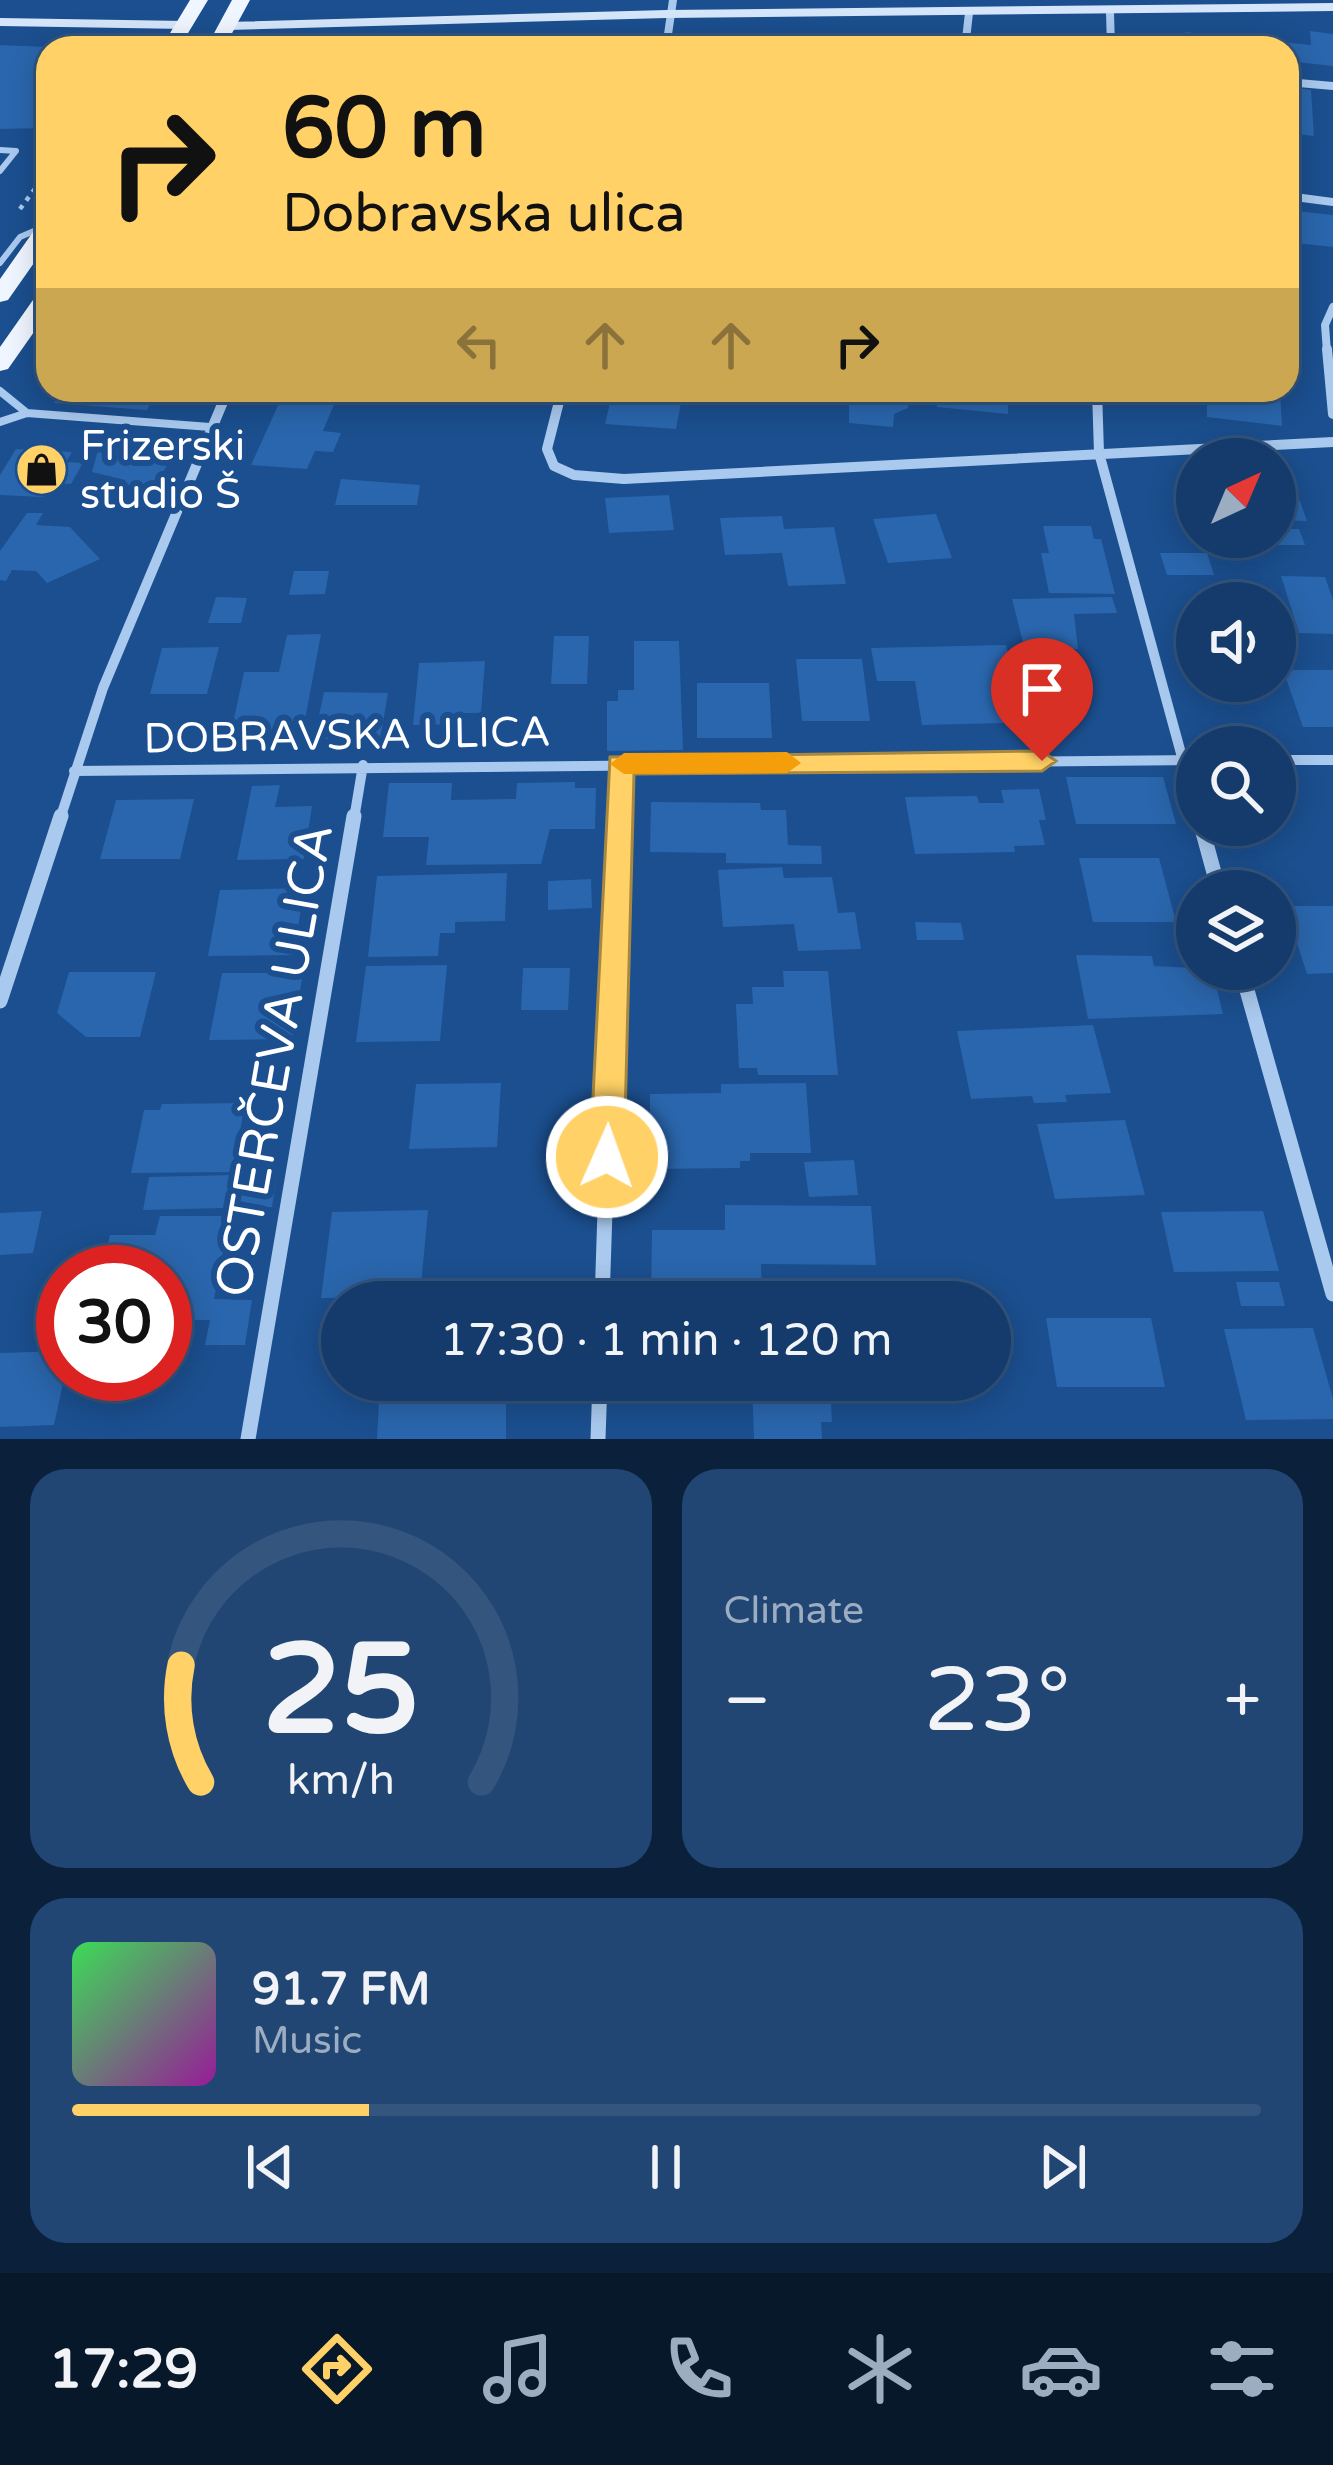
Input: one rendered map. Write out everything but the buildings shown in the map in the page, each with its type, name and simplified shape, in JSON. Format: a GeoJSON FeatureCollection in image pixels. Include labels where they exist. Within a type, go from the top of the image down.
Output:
{"type":"FeatureCollection","features":[{"type":"Feature","properties":{"kind":"main road"},"geometry":{"type":"LineString","coordinates":[[178,36],[199,0]]}},
{"type":"Feature","properties":{"kind":"main road"},"geometry":{"type":"LineString","coordinates":[[222,36],[241,0]]}},
{"type":"Feature","properties":{"kind":"main road"},"geometry":{"type":"LineString","coordinates":[[186,25],[228,26]]}},
{"type":"Feature","properties":{"kind":"main road"},"geometry":{"type":"LineString","coordinates":[[0,295],[36,243]]}},
{"type":"Feature","properties":{"kind":"main road"},"geometry":{"type":"LineString","coordinates":[[0,364],[36,312]]}},
{"type":"Feature","properties":{"kind":"street"},"geometry":{"type":"LineString","coordinates":[[228,26],[670,7],[969,14],[1110,12],[1184,5],[1333,7]]}},
{"type":"Feature","properties":{"kind":"street"},"geometry":{"type":"LineString","coordinates":[[1110,12],[1111,36]]}},
{"type":"Feature","properties":{"kind":"street"},"geometry":{"type":"LineString","coordinates":[[966,36],[969,14]]}},
{"type":"Feature","properties":{"kind":"street"},"geometry":{"type":"LineString","coordinates":[[0,22],[186,25]]}},
{"type":"Feature","properties":{"kind":"street"},"geometry":{"type":"LineString","coordinates":[[1299,83],[1333,86]]}},
{"type":"Feature","properties":{"kind":"street"},"geometry":{"type":"LineString","coordinates":[[1299,198],[1333,202]]}},
{"type":"Feature","properties":{"kind":"street"},"geometry":{"type":"LineString","coordinates":[[1333,307],[1325,325],[1333,414]]}},
{"type":"Feature","properties":{"kind":"street","name":"DOBRAVSKA ULICA"},"geometry":{"type":"LineString","coordinates":[[0,1001],[74,771],[222,402]]}},
{"type":"Feature","properties":{"kind":"street"},"geometry":{"type":"LineString","coordinates":[[559,402],[548,449],[554,466],[574,475],[625,479],[1333,442]]}},
{"type":"Feature","properties":{"kind":"street"},"geometry":{"type":"LineString","coordinates":[[1097,402],[1099,453],[1180,726]]}},
{"type":"Feature","properties":{"kind":"street","name":"DOBRAVSKA ULICA"},"geometry":{"type":"LineString","coordinates":[[74,771],[363,764],[1176,760]]}},
{"type":"Feature","properties":{"kind":"street"},"geometry":{"type":"LineString","coordinates":[[1296,760],[1333,760]]}},
{"type":"Feature","properties":{"kind":"street","name":"OSTERČEVA ULICA"},"geometry":{"type":"LineString","coordinates":[[248,1439],[363,764]]}},
{"type":"Feature","properties":{"kind":"street"},"geometry":{"type":"LineString","coordinates":[[603,1281],[620,764]]}},
{"type":"Feature","properties":{"kind":"street"},"geometry":{"type":"LineString","coordinates":[[1247,990],[1333,1294]]}},
{"type":"Feature","properties":{"kind":"street"},"geometry":{"type":"LineString","coordinates":[[598,1439],[599,1401]]}},
{"type":"Feature","properties":{"kind":"lane"},"geometry":{"type":"LineString","coordinates":[[0,150],[16,151],[0,171]]}},
{"type":"Feature","properties":{"kind":"lane"},"geometry":{"type":"LineString","coordinates":[[0,262],[20,237],[36,231]]}},
{"type":"Feature","properties":{"kind":"lane"},"geometry":{"type":"LineString","coordinates":[[0,391],[27,413]]}},
{"type":"Feature","properties":{"kind":"lane"},"geometry":{"type":"LineString","coordinates":[[0,422],[27,413],[210,427]]}},
{"type":"Feature","properties":{"kind":"slow traffic"},"geometry":{"type":"LineString","coordinates":[[624,764],[787,763]]}},
{"type":"Feature","properties":{"kind":"place","name":"Frizerski studio Š"},"geometry":{"type":"Point","coordinates":[41,469]}},
{"type":"Feature","properties":{"kind":"route"},"geometry":{"type":"LineString","coordinates":[[607,1157],[620,764],[1042,761]]}}]}
